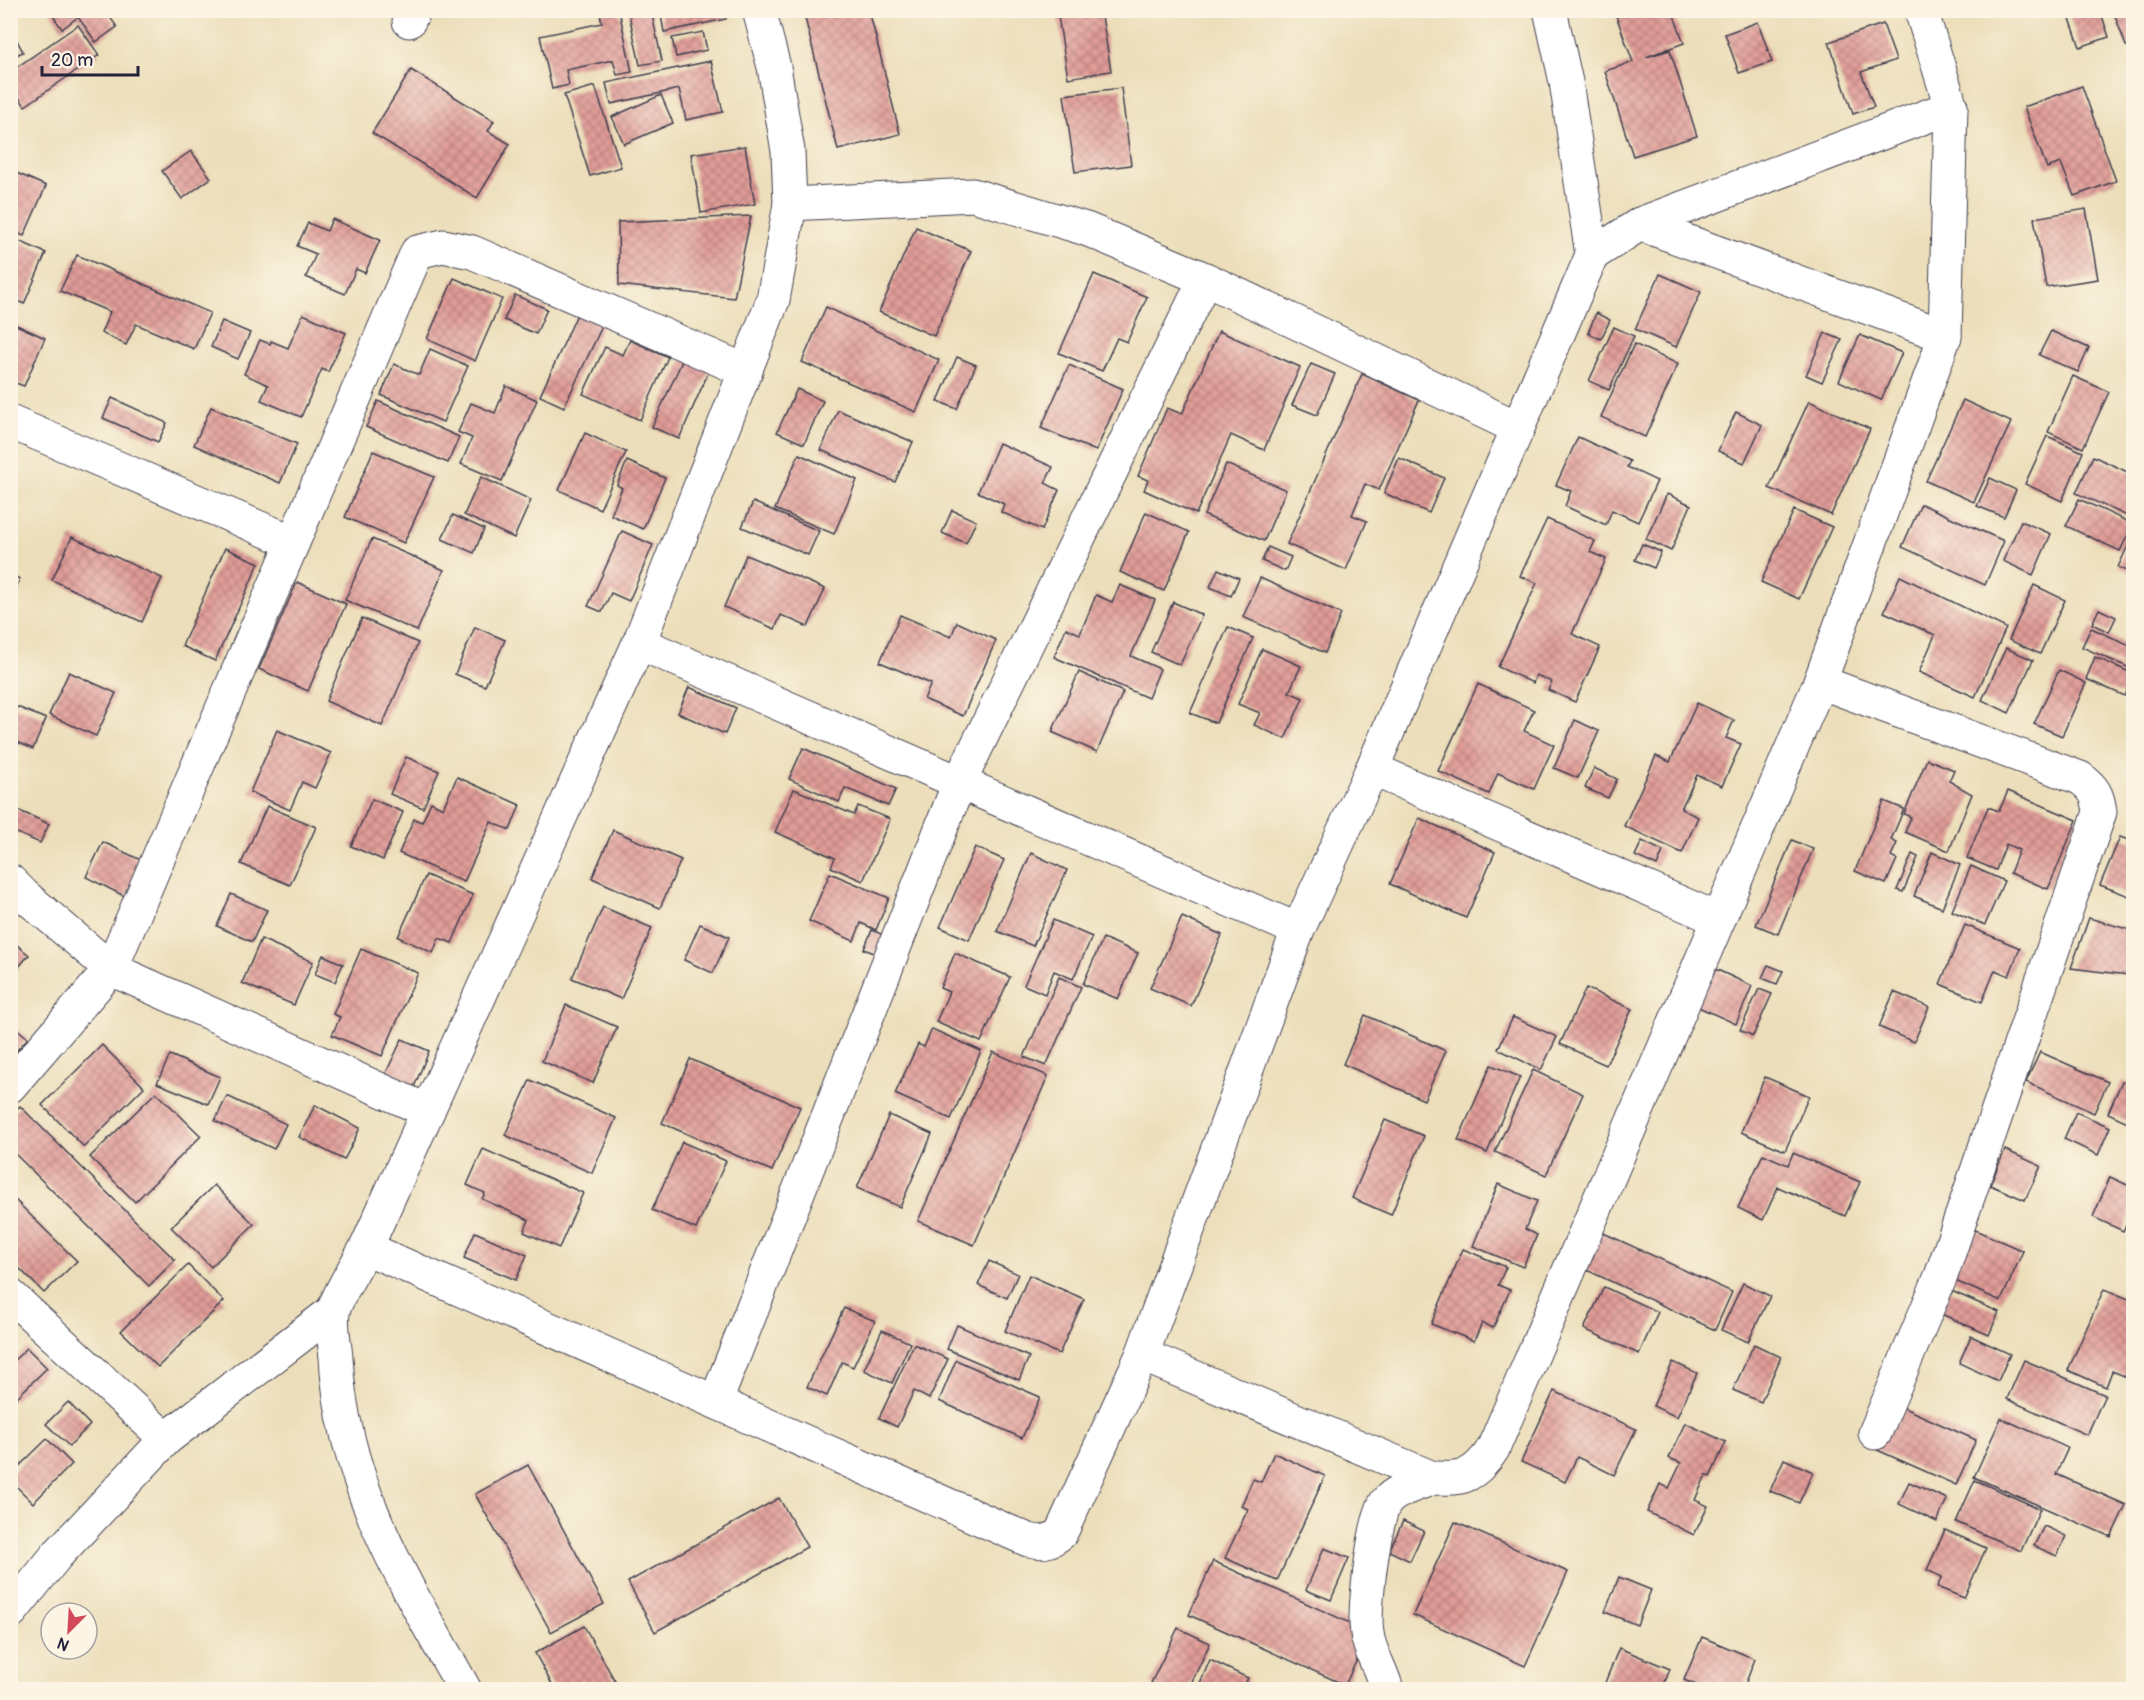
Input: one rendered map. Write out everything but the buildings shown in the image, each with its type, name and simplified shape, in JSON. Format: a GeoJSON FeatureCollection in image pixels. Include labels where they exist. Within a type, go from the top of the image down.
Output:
{"type":"FeatureCollection","features":[{"type":"Feature","properties":{"kind":"street"},"geometry":{"type":"LineString","coordinates":[[10,1613],[57,1555],[166,1439],[333,1311],[366,1248],[639,643],[773,300],[790,204],[788,151],[774,67],[759,10]]}},
{"type":"Feature","properties":{"kind":"street"},"geometry":{"type":"LineString","coordinates":[[366,1248],[1028,1540],[1041,1543],[1051,1541],[1061,1533],[1142,1355],[1298,930],[1372,769],[1592,255],[1566,82],[1550,10]]}},
{"type":"Feature","properties":{"kind":"street"},"geometry":{"type":"LineString","coordinates":[[1387,1689],[1367,1636],[1365,1612],[1379,1521],[1385,1503],[1394,1494],[1434,1478],[1457,1478],[1472,1472],[1484,1463],[1493,1449],[1820,682],[1945,336],[1951,107],[1921,10]]}},
{"type":"Feature","properties":{"kind":"street"},"geometry":{"type":"LineString","coordinates":[[1592,255],[1640,224],[1951,107]]}},
{"type":"Feature","properties":{"kind":"street"},"geometry":{"type":"LineString","coordinates":[[790,204],[973,195],[1086,229],[1205,279],[1518,428]]}},
{"type":"Feature","properties":{"kind":"street"},"geometry":{"type":"LineString","coordinates":[[1640,224],[1945,336]]}},
{"type":"Feature","properties":{"kind":"street"},"geometry":{"type":"LineString","coordinates":[[10,1086],[111,969],[417,252],[443,246],[472,252],[746,371]]}},
{"type":"Feature","properties":{"kind":"street"},"geometry":{"type":"LineString","coordinates":[[716,1401],[959,783],[1205,279]]}},
{"type":"Feature","properties":{"kind":"street"},"geometry":{"type":"LineString","coordinates":[[10,422],[293,542]]}},
{"type":"Feature","properties":{"kind":"street"},"geometry":{"type":"LineString","coordinates":[[639,643],[1298,930]]}},
{"type":"Feature","properties":{"kind":"street"},"geometry":{"type":"LineString","coordinates":[[1820,682],[2080,778],[2093,787],[2099,799],[2100,812],[1941,1276],[1875,1433]]}},
{"type":"Feature","properties":{"kind":"street"},"geometry":{"type":"LineString","coordinates":[[1372,769],[1718,919]]}},
{"type":"Feature","properties":{"kind":"street"},"geometry":{"type":"LineString","coordinates":[[10,881],[111,969],[428,1111]]}},
{"type":"Feature","properties":{"kind":"street"},"geometry":{"type":"LineString","coordinates":[[10,1295],[166,1439]]}},
{"type":"Feature","properties":{"kind":"street"},"geometry":{"type":"LineString","coordinates":[[333,1311],[337,1382],[344,1431],[360,1485],[416,1603],[465,1689]]}},
{"type":"Feature","properties":{"kind":"street"},"geometry":{"type":"LineString","coordinates":[[1142,1355],[1434,1478]]}}]}
